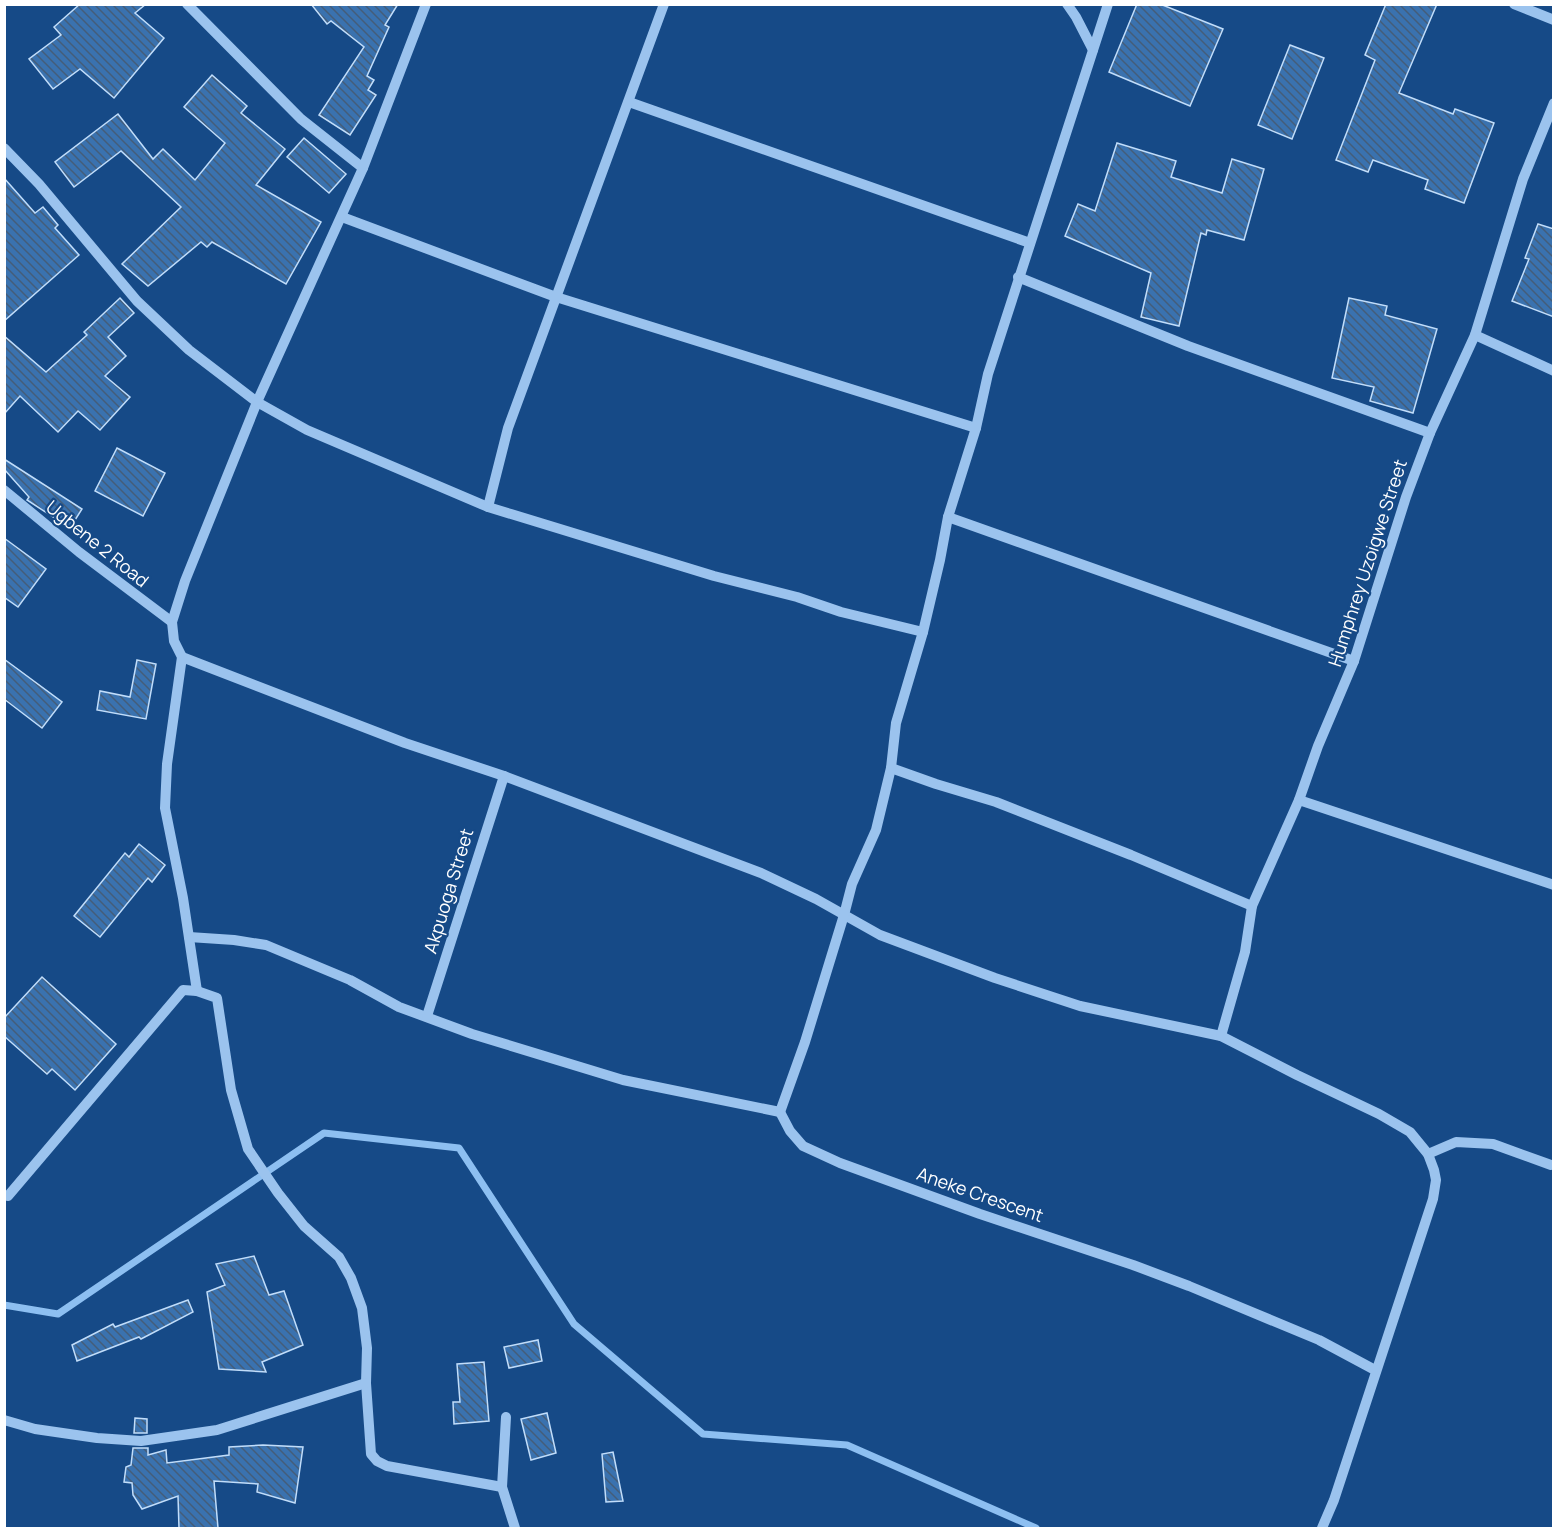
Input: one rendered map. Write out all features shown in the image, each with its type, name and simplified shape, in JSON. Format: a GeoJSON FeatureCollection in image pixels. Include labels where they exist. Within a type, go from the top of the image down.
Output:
{"type":"FeatureCollection","features":[{"type":"Feature","properties":{"kind":"street"},"geometry":{"type":"LineString","coordinates":[[187,4],[301,119],[363,168]]}},
{"type":"Feature","properties":{"kind":"street"},"geometry":{"type":"LineString","coordinates":[[197,991],[165,808],[167,764],[182,657],[174,641],[172,622],[184,581],[257,402],[363,168],[426,4]]}},
{"type":"Feature","properties":{"kind":"street"},"geometry":{"type":"LineString","coordinates":[[488,507],[508,428],[664,4]]}},
{"type":"Feature","properties":{"kind":"street"},"geometry":{"type":"LineString","coordinates":[[1067,4],[1077,17],[1094,50]]}},
{"type":"Feature","properties":{"kind":"street"},"geometry":{"type":"LineString","coordinates":[[189,937],[266,945],[350,980],[399,1006],[472,1034],[623,1080],[780,1112],[797,1066],[852,884],[876,830],[891,768],[896,723],[922,632],[948,517],[976,428],[988,374],[1108,4]]}},
{"type":"Feature","properties":{"kind":"street"},"geometry":{"type":"LineString","coordinates":[[1514,4],[1554,20]]}},
{"type":"Feature","properties":{"kind":"street"},"geometry":{"type":"LineString","coordinates":[[629,102],[1030,243]]}},
{"type":"Feature","properties":{"kind":"street","name":"Humphrey Uzoigwe Street"},"geometry":{"type":"LineString","coordinates":[[1221,1036],[1245,952],[1252,906],[1299,800],[1318,746],[1354,662],[1406,497],[1430,433],[1475,335],[1523,179],[1554,102]]}},
{"type":"Feature","properties":{"kind":"street"},"geometry":{"type":"LineString","coordinates":[[4,148],[54,201],[138,301],[189,350],[257,402],[307,430],[488,507],[714,576],[922,632]]}},
{"type":"Feature","properties":{"kind":"street"},"geometry":{"type":"LineString","coordinates":[[342,217],[556,297],[976,428]]}},
{"type":"Feature","properties":{"kind":"street"},"geometry":{"type":"LineString","coordinates":[[1018,277],[1188,346],[1430,433]]}},
{"type":"Feature","properties":{"kind":"street"},"geometry":{"type":"LineString","coordinates":[[1475,335],[1554,371]]}},
{"type":"Feature","properties":{"kind":"street","name":"Ugbene 2 Road"},"geometry":{"type":"LineString","coordinates":[[4,490],[79,552],[172,622]]}},
{"type":"Feature","properties":{"kind":"street"},"geometry":{"type":"LineString","coordinates":[[948,517],[1354,662]]}},
{"type":"Feature","properties":{"kind":"street"},"geometry":{"type":"LineString","coordinates":[[182,657],[405,743],[504,776],[761,873],[880,935],[995,978],[1080,1006],[1221,1036],[1410,1132],[1428,1154],[1436,1180],[1433,1199],[1334,1500],[1322,1528]]}},
{"type":"Feature","properties":{"kind":"street"},"geometry":{"type":"LineString","coordinates":[[891,768],[996,802],[1092,839],[1252,906]]}},
{"type":"Feature","properties":{"kind":"street","name":"Akpuoga Street"},"geometry":{"type":"LineString","coordinates":[[427,1016],[504,776]]}},
{"type":"Feature","properties":{"kind":"street"},"geometry":{"type":"LineString","coordinates":[[1299,800],[1554,885]]}},
{"type":"Feature","properties":{"kind":"street"},"geometry":{"type":"LineString","coordinates":[[8,1196],[183,990],[197,991],[217,998],[231,1090],[248,1149],[304,1226],[339,1257],[351,1278],[362,1308],[367,1348],[366,1383],[371,1454],[377,1461],[387,1466],[502,1486]]}},
{"type":"Feature","properties":{"kind":"street","name":"Aneke Crescent"},"geometry":{"type":"LineString","coordinates":[[780,1112],[790,1131],[803,1146],[840,1163],[992,1218],[1133,1264],[1319,1340],[1376,1370]]}},
{"type":"Feature","properties":{"kind":"street"},"geometry":{"type":"LineString","coordinates":[[1428,1154],[1456,1142],[1493,1144],[1551,1165]]}},
{"type":"Feature","properties":{"kind":"street"},"geometry":{"type":"LineString","coordinates":[[4,1420],[45,1430],[97,1438],[141,1441],[218,1430],[366,1383]]}},
{"type":"Feature","properties":{"kind":"street"},"geometry":{"type":"LineString","coordinates":[[506,1417],[502,1486],[515,1528]]}},
{"type":"Feature","properties":{"kind":"building"},"geometry":{"type":"Polygon","coordinates":[[[80,4],[146,4],[135,13],[164,38],[114,98],[80,69],[53,89],[29,59],[61,35],[54,27],[80,4]]]}},
{"type":"Feature","properties":{"kind":"building"},"geometry":{"type":"Polygon","coordinates":[[[311,4],[398,4],[385,25],[389,27],[367,76],[374,80],[368,90],[376,95],[350,135],[319,115],[364,47],[331,21],[327,24],[311,4]]]}},
{"type":"Feature","properties":{"kind":"building"},"geometry":{"type":"Polygon","coordinates":[[[1137,4],[1160,4],[1223,29],[1190,106],[1109,72],[1137,4]]]}},
{"type":"Feature","properties":{"kind":"building"},"geometry":{"type":"Polygon","coordinates":[[[1386,4],[1437,4],[1399,93],[1453,114],[1455,109],[1494,123],[1464,203],[1425,189],[1428,180],[1373,160],[1368,172],[1336,160],[1375,60],[1365,55],[1386,4]]]}},
{"type":"Feature","properties":{"kind":"building"},"geometry":{"type":"Polygon","coordinates":[[[1290,45],[1324,58],[1292,139],[1258,125],[1290,45]]]}},
{"type":"Feature","properties":{"kind":"building"},"geometry":{"type":"Polygon","coordinates":[[[212,75],[247,106],[241,113],[285,149],[256,185],[321,222],[286,284],[212,242],[207,247],[201,242],[148,286],[122,264],[181,207],[121,151],[74,187],[55,162],[118,114],[153,159],[163,149],[195,180],[225,143],[184,107],[212,75]]]}},
{"type":"Feature","properties":{"kind":"building"},"geometry":{"type":"Polygon","coordinates":[[[304,138],[346,174],[329,193],[287,157],[304,138]]]}},
{"type":"Feature","properties":{"kind":"building"},"geometry":{"type":"Polygon","coordinates":[[[1117,143],[1176,161],[1171,177],[1222,193],[1232,159],[1264,169],[1244,240],[1207,230],[1206,235],[1201,233],[1179,326],[1141,317],[1151,273],[1065,236],[1078,204],[1095,211],[1117,143]]]}},
{"type":"Feature","properties":{"kind":"building"},"geometry":{"type":"Polygon","coordinates":[[[4,178],[35,213],[43,207],[58,225],[55,228],[79,255],[4,321],[4,178]]]}},
{"type":"Feature","properties":{"kind":"building"},"geometry":{"type":"Polygon","coordinates":[[[1538,224],[1554,229],[1554,317],[1512,301],[1529,259],[1525,258],[1538,224]]]}},
{"type":"Feature","properties":{"kind":"building"},"geometry":{"type":"Polygon","coordinates":[[[120,298],[134,313],[108,337],[126,356],[105,376],[130,397],[100,430],[78,411],[58,432],[20,396],[4,414],[4,336],[46,372],[87,335],[84,332],[120,298]]]}},
{"type":"Feature","properties":{"kind":"building"},"geometry":{"type":"Polygon","coordinates":[[[1349,298],[1387,306],[1385,315],[1437,329],[1413,413],[1370,401],[1374,387],[1332,378],[1349,298]]]}},
{"type":"Feature","properties":{"kind":"building"},"geometry":{"type":"Polygon","coordinates":[[[117,448],[165,473],[143,516],[95,491],[117,448]]]}},
{"type":"Feature","properties":{"kind":"building"},"geometry":{"type":"Polygon","coordinates":[[[4,459],[82,509],[70,528],[27,500],[29,497],[4,469],[4,459]]]}},
{"type":"Feature","properties":{"kind":"building"},"geometry":{"type":"Polygon","coordinates":[[[4,538],[46,569],[18,607],[4,597],[4,538]]]}},
{"type":"Feature","properties":{"kind":"building"},"geometry":{"type":"Polygon","coordinates":[[[4,659],[62,702],[42,728],[4,699],[4,659]]]}},
{"type":"Feature","properties":{"kind":"building"},"geometry":{"type":"Polygon","coordinates":[[[137,660],[156,664],[146,719],[97,710],[100,691],[130,697],[137,660]]]}},
{"type":"Feature","properties":{"kind":"building"},"geometry":{"type":"Polygon","coordinates":[[[139,844],[165,865],[152,882],[148,878],[100,937],[74,916],[125,853],[129,857],[139,844]]]}},
{"type":"Feature","properties":{"kind":"building"},"geometry":{"type":"Polygon","coordinates":[[[42,977],[116,1044],[75,1090],[52,1069],[47,1074],[4,1036],[4,1018],[42,977]]]}},
{"type":"Feature","properties":{"kind":"building"},"geometry":{"type":"Polygon","coordinates":[[[254,1256],[269,1295],[284,1291],[303,1345],[262,1362],[266,1372],[219,1369],[207,1292],[225,1285],[216,1264],[254,1256]]]}},
{"type":"Feature","properties":{"kind":"building"},"geometry":{"type":"Polygon","coordinates":[[[188,1300],[193,1312],[141,1339],[139,1337],[77,1361],[72,1345],[113,1324],[115,1327],[188,1300]]]}},
{"type":"Feature","properties":{"kind":"building"},"geometry":{"type":"Polygon","coordinates":[[[538,1340],[542,1361],[509,1368],[504,1347],[538,1340]]]}},
{"type":"Feature","properties":{"kind":"building"},"geometry":{"type":"Polygon","coordinates":[[[484,1362],[489,1421],[454,1424],[453,1402],[460,1402],[457,1364],[484,1362]]]}},
{"type":"Feature","properties":{"kind":"building"},"geometry":{"type":"Polygon","coordinates":[[[547,1413],[556,1453],[531,1460],[521,1419],[547,1413]]]}},
{"type":"Feature","properties":{"kind":"building"},"geometry":{"type":"Polygon","coordinates":[[[135,1418],[147,1419],[147,1433],[134,1433],[135,1418]]]}},
{"type":"Feature","properties":{"kind":"building"},"geometry":{"type":"Polygon","coordinates":[[[263,1445],[303,1447],[295,1503],[257,1492],[258,1484],[214,1481],[218,1528],[179,1528],[178,1496],[142,1509],[133,1495],[132,1483],[124,1482],[126,1467],[131,1465],[133,1448],[148,1448],[148,1455],[166,1450],[167,1463],[229,1455],[229,1447],[263,1445]]]}},
{"type":"Feature","properties":{"kind":"building"},"geometry":{"type":"Polygon","coordinates":[[[613,1452],[623,1501],[606,1502],[602,1454],[613,1452]]]}},
{"type":"Feature","properties":{"kind":"waterway"},"geometry":{"type":"LineString","coordinates":[[4,1305],[58,1314],[324,1133],[459,1148],[574,1324],[703,1434],[847,1445],[1036,1528]]}}]}
